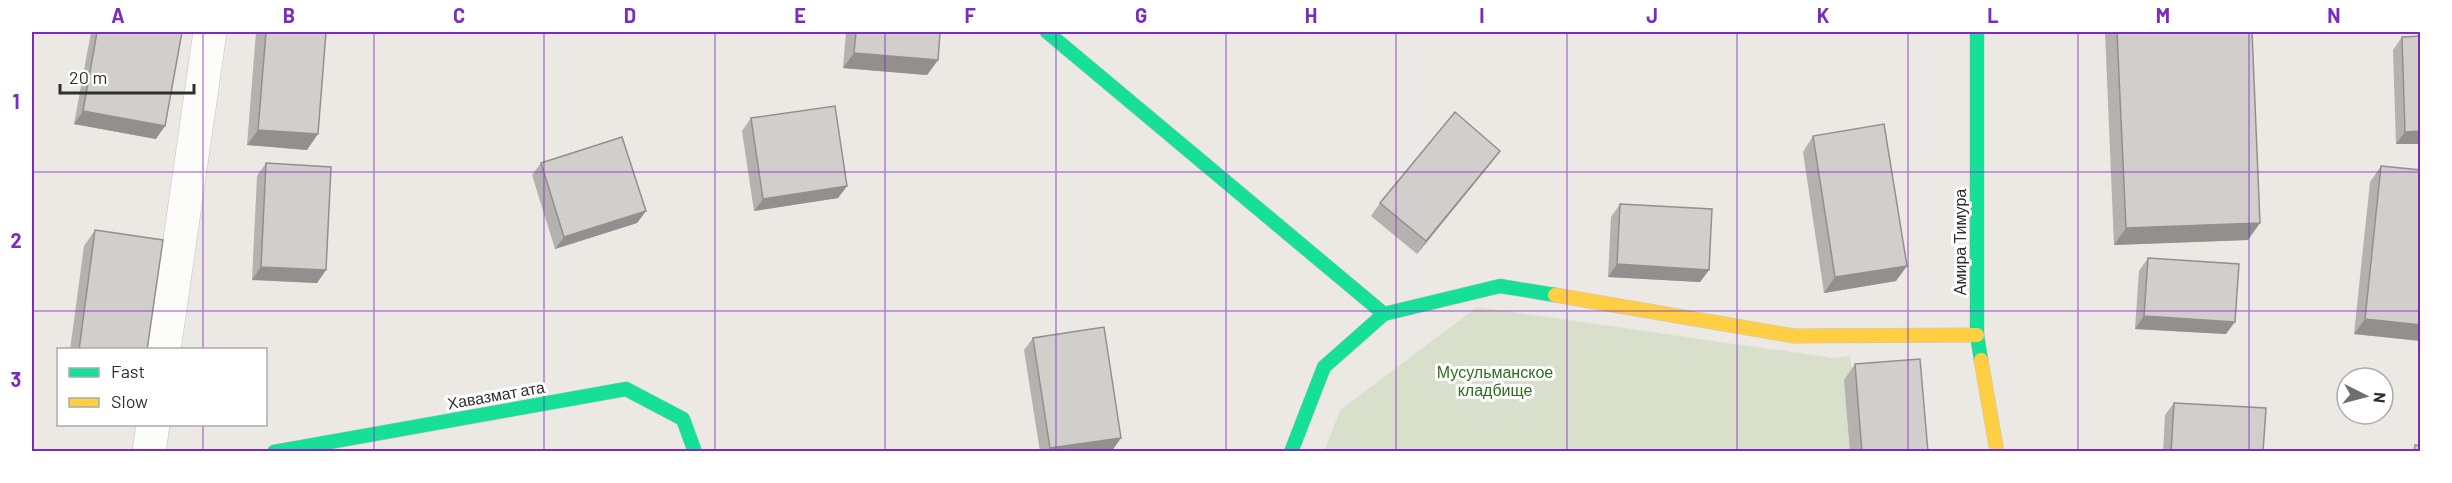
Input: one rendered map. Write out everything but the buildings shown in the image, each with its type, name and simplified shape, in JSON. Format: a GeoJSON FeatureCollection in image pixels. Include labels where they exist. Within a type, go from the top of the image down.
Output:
{"type":"FeatureCollection","features":[{"type":"Feature","properties":{"kind":"street"},"geometry":{"type":"LineString","coordinates":[[164,348],[210,32]]}},
{"type":"Feature","properties":{"kind":"street"},"geometry":{"type":"LineString","coordinates":[[1047,32],[1384,314]]}},
{"type":"Feature","properties":{"kind":"street","name":"Амира Тимура"},"geometry":{"type":"LineString","coordinates":[[1977,32],[1977,335],[1997,452]]}},
{"type":"Feature","properties":{"kind":"street"},"geometry":{"type":"LineString","coordinates":[[1291,452],[1324,367],[1384,314],[1500,286],[1794,336],[1977,335]]}},
{"type":"Feature","properties":{"kind":"street","name":"Хавазмат ата"},"geometry":{"type":"LineString","coordinates":[[274,452],[626,389],[683,419],[695,452]]}},
{"type":"Feature","properties":{"kind":"street"},"geometry":{"type":"LineString","coordinates":[[149,452],[153,426]]}},
{"type":"Feature","properties":{"kind":"green space","name":"Мусульманское кладбище"},"geometry":{"type":"Polygon","coordinates":[[[1477,307],[1833,358],[1850,356],[1865,451],[1324,452],[1340,410],[1477,307]]]}},
{"type":"Feature","properties":{"kind":"traffic: fast"},"geometry":{"type":"LineString","coordinates":[[1047,32],[1384,314]]}},
{"type":"Feature","properties":{"kind":"traffic: fast"},"geometry":{"type":"LineString","coordinates":[[1977,32],[1977,335],[1981,360]]}},
{"type":"Feature","properties":{"kind":"traffic: fast"},"geometry":{"type":"LineString","coordinates":[[1291,452],[1324,367],[1384,314],[1500,286],[1555,295]]}},
{"type":"Feature","properties":{"kind":"traffic: fast"},"geometry":{"type":"LineString","coordinates":[[274,452],[626,389],[683,419],[695,452]]}},
{"type":"Feature","properties":{"kind":"traffic: slow"},"geometry":{"type":"LineString","coordinates":[[1555,295],[1794,336],[1977,335]]}},
{"type":"Feature","properties":{"kind":"traffic: slow"},"geometry":{"type":"LineString","coordinates":[[1981,360],[1997,452]]}}]}
